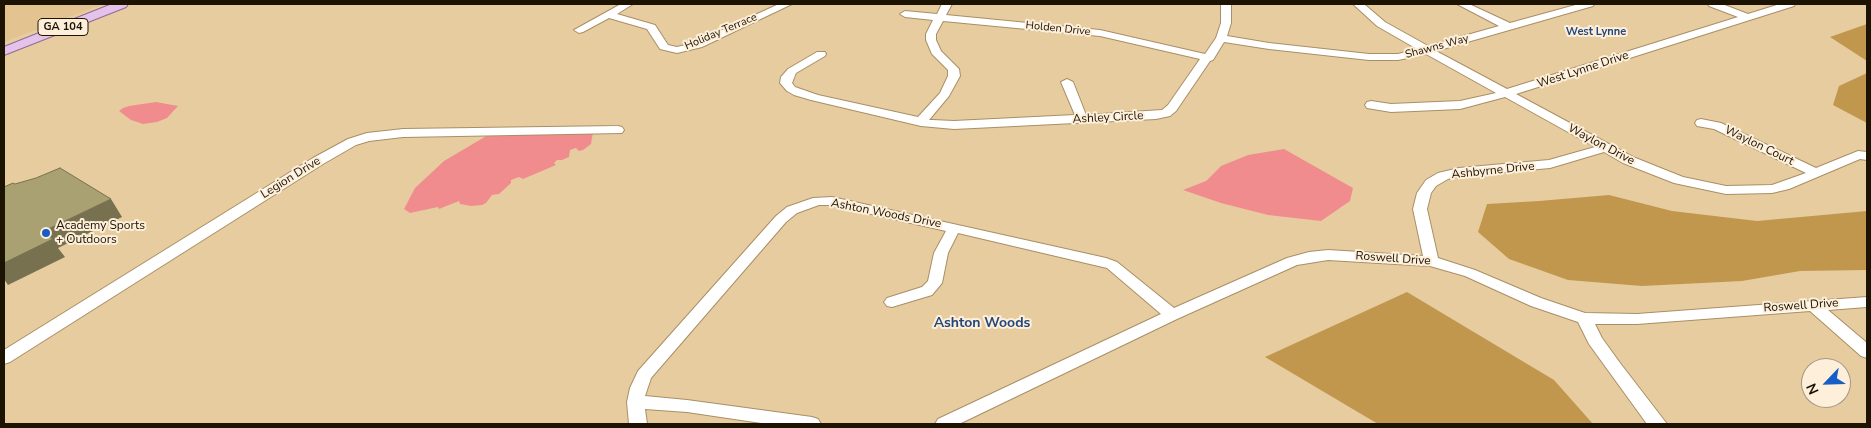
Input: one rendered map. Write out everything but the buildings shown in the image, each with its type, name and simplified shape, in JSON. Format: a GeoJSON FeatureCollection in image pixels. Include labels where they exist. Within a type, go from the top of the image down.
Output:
{"type":"FeatureCollection","features":[{"type":"Feature","properties":{"kind":"main road","name":"GA 104"},"geometry":{"type":"LineString","coordinates":[[4,51],[122,4]]}},
{"type":"Feature","properties":{"kind":"street"},"geometry":{"type":"LineString","coordinates":[[579,30],[628,4]]}},
{"type":"Feature","properties":{"kind":"street","name":"Holiday Terrace"},"geometry":{"type":"LineString","coordinates":[[607,14],[651,27],[664,47],[677,50],[698,45],[787,4]]}},
{"type":"Feature","properties":{"kind":"street"},"geometry":{"type":"LineString","coordinates":[[921,122],[945,94],[954,76],[953,69],[932,46],[932,34],[947,4]]}},
{"type":"Feature","properties":{"kind":"street","name":"Ashley Circle"},"geometry":{"type":"LineString","coordinates":[[820,54],[792,71],[787,77],[786,83],[791,89],[814,98],[921,122],[954,125],[1144,116],[1166,113],[1172,108],[1209,58],[1221,38],[1226,23],[1226,4]]}},
{"type":"Feature","properties":{"kind":"street","name":"Waylon Drive"},"geometry":{"type":"LineString","coordinates":[[1358,4],[1381,24],[1605,148],[1656,172],[1679,180],[1726,190],[1772,189],[1790,185],[1858,155],[1867,156]]}},
{"type":"Feature","properties":{"kind":"street"},"geometry":{"type":"LineString","coordinates":[[1462,4],[1509,27]]}},
{"type":"Feature","properties":{"kind":"street","name":"Shawns Way"},"geometry":{"type":"LineString","coordinates":[[1221,38],[1269,46],[1385,58],[1427,50],[1589,4]]}},
{"type":"Feature","properties":{"kind":"street"},"geometry":{"type":"LineString","coordinates":[[1712,4],[1747,17]]}},
{"type":"Feature","properties":{"kind":"street","name":"West Lynne Drive"},"geometry":{"type":"LineString","coordinates":[[1371,105],[1391,108],[1460,105],[1507,94],[1790,4]]}},
{"type":"Feature","properties":{"kind":"street","name":"Holden Drive"},"geometry":{"type":"LineString","coordinates":[[905,14],[1100,33],[1209,58]]}},
{"type":"Feature","properties":{"kind":"street"},"geometry":{"type":"LineString","coordinates":[[1067,82],[1082,119]]}},
{"type":"Feature","properties":{"kind":"street","name":"Waylon Court"},"geometry":{"type":"LineString","coordinates":[[1701,123],[1717,126],[1816,173]]}},
{"type":"Feature","properties":{"kind":"street","name":"Legion Drive"},"geometry":{"type":"LineString","coordinates":[[4,358],[318,161],[352,142],[367,137],[403,133],[618,130]]}},
{"type":"Feature","properties":{"kind":"street","name":"Ashbyrne Drive"},"geometry":{"type":"LineString","coordinates":[[1431,261],[1420,209],[1424,193],[1431,183],[1443,176],[1459,172],[1550,164],[1605,148]]}},
{"type":"Feature","properties":{"kind":"street","name":"Ashton Woods Drive"},"geometry":{"type":"LineString","coordinates":[[638,424],[636,402],[638,388],[644,375],[781,219],[792,210],[818,201],[832,201],[1101,261],[1117,270],[1172,315]]}},
{"type":"Feature","properties":{"kind":"street"},"geometry":{"type":"LineString","coordinates":[[892,302],[927,291],[935,283],[938,274],[940,252],[954,228]]}},
{"type":"Feature","properties":{"kind":"street","name":"Roswell Drive"},"geometry":{"type":"LineString","coordinates":[[944,424],[1172,315],[1292,261],[1309,257],[1328,255],[1431,261],[1470,273],[1536,302],[1584,318],[1637,319],[1867,302]]}},
{"type":"Feature","properties":{"kind":"street"},"geometry":{"type":"LineString","coordinates":[[1812,306],[1867,352]]}},
{"type":"Feature","properties":{"kind":"street"},"geometry":{"type":"LineString","coordinates":[[1584,318],[1609,360],[1647,413],[1658,424]]}},
{"type":"Feature","properties":{"kind":"street"},"geometry":{"type":"LineString","coordinates":[[636,402],[687,406],[812,424]]}},
{"type":"Feature","properties":{"kind":"shaded area"},"geometry":{"type":"Polygon","coordinates":[[[4,4],[103,4],[4,42],[4,4]]]}},
{"type":"Feature","properties":{"kind":"shaded area"},"geometry":{"type":"Polygon","coordinates":[[[1867,24],[1867,61],[1830,37],[1867,24]]]}},
{"type":"Feature","properties":{"kind":"shaded area"},"geometry":{"type":"Polygon","coordinates":[[[1867,73],[1867,123],[1833,105],[1839,86],[1867,73]]]}},
{"type":"Feature","properties":{"kind":"shaded area"},"geometry":{"type":"Polygon","coordinates":[[[156,102],[178,106],[167,118],[143,124],[131,120],[119,111],[129,106],[156,102]]]}},
{"type":"Feature","properties":{"kind":"shaded area"},"geometry":{"type":"Polygon","coordinates":[[[593,132],[591,144],[583,150],[579,151],[576,148],[570,150],[569,157],[557,160],[554,163],[556,165],[523,179],[519,177],[511,180],[511,183],[499,194],[492,195],[482,205],[471,206],[460,204],[459,201],[439,209],[438,207],[410,213],[404,209],[415,188],[444,161],[488,135],[593,132]]]}},
{"type":"Feature","properties":{"kind":"shaded area"},"geometry":{"type":"Polygon","coordinates":[[[1284,149],[1353,188],[1350,201],[1321,221],[1268,215],[1221,203],[1183,190],[1206,181],[1221,166],[1248,155],[1284,149]]]}},
{"type":"Feature","properties":{"kind":"shaded area"},"geometry":{"type":"Polygon","coordinates":[[[1609,195],[1672,211],[1757,221],[1867,211],[1867,270],[1800,271],[1742,281],[1642,286],[1568,280],[1509,259],[1478,232],[1487,204],[1609,195]]]}},
{"type":"Feature","properties":{"kind":"shaded area"},"geometry":{"type":"Polygon","coordinates":[[[1407,292],[1554,380],[1593,424],[1378,424],[1265,357],[1407,292]]]}},
{"type":"Feature","properties":{"kind":"place","name":"Academy Sports + Outdoors"},"geometry":{"type":"Point","coordinates":[46,233]}},
{"type":"Feature","properties":{"kind":"district","name":"West Lynne"},"geometry":{"type":"Point","coordinates":[1596,32]}},
{"type":"Feature","properties":{"kind":"district","name":"Ashton Woods"},"geometry":{"type":"Point","coordinates":[982,324]}}]}
